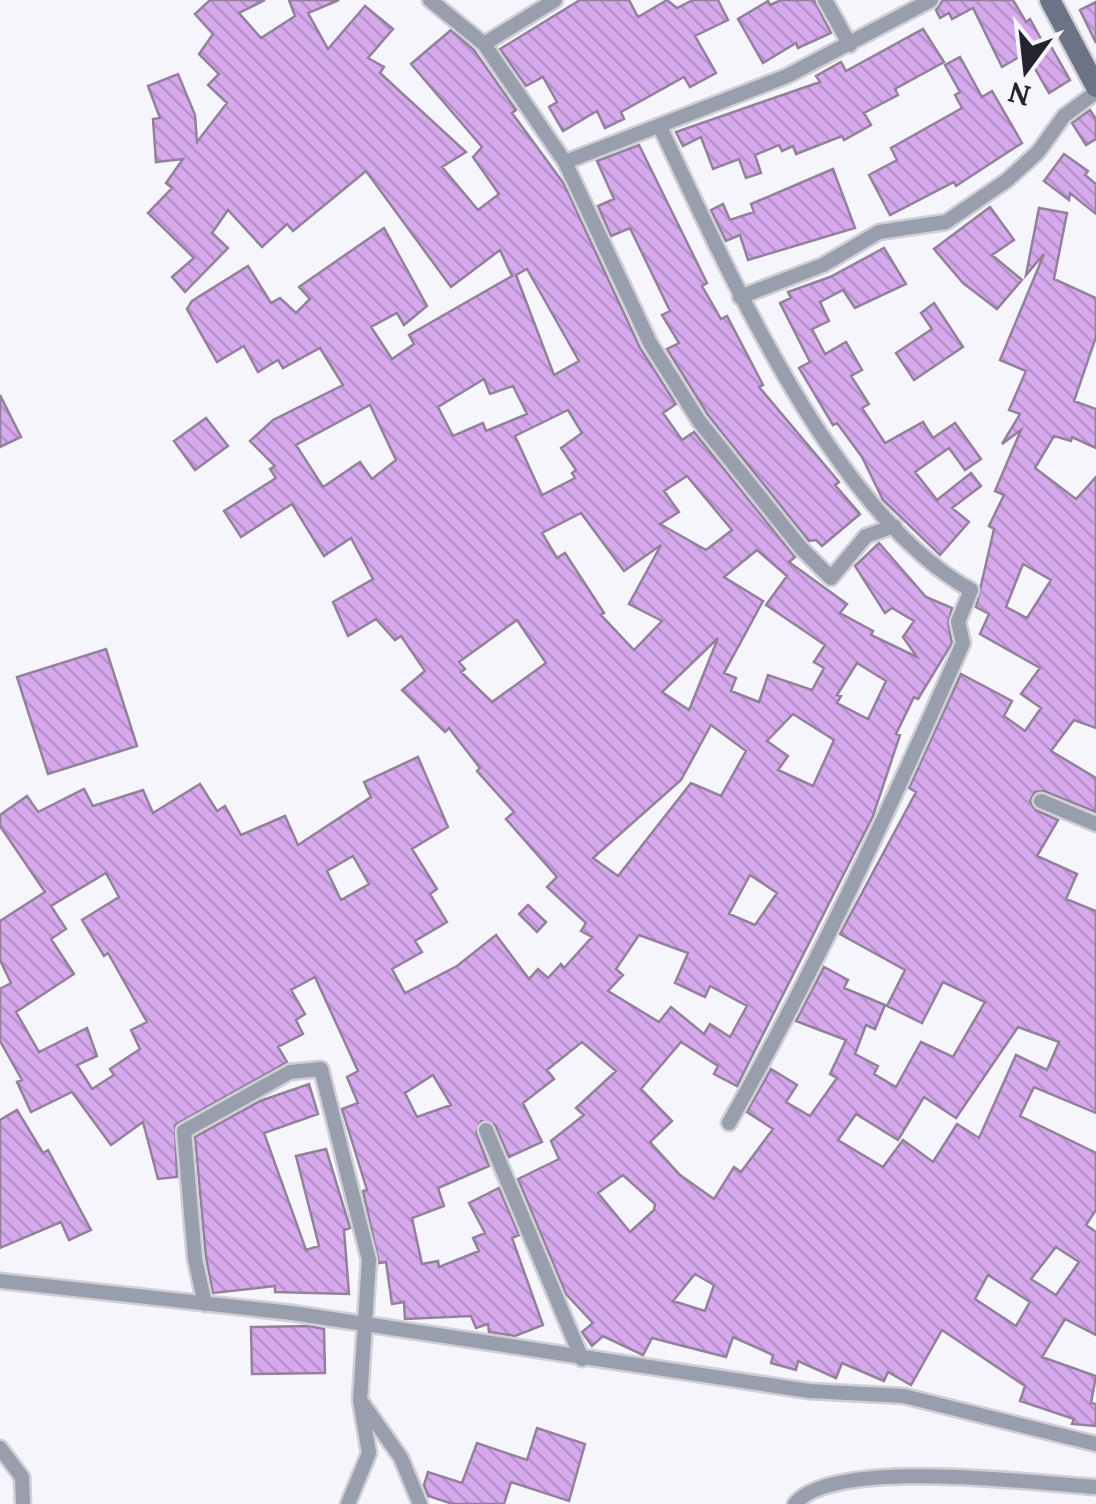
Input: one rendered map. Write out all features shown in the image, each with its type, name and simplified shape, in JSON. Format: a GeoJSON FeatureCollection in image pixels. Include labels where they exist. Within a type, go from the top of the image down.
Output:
{"type":"FeatureCollection","features":[{"type":"Feature","properties":{"kind":"street"},"geometry":{"type":"LineString","coordinates":[[430,0],[484,44],[565,162],[650,342],[699,421],[800,548],[830,578],[866,536],[894,526]]}},
{"type":"Feature","properties":{"kind":"street"},"geometry":{"type":"LineString","coordinates":[[484,44],[556,0]]}},
{"type":"Feature","properties":{"kind":"street"},"geometry":{"type":"LineString","coordinates":[[825,0],[850,45]]}},
{"type":"Feature","properties":{"kind":"street"},"geometry":{"type":"LineString","coordinates":[[565,162],[660,127],[850,45],[931,0]]}},
{"type":"Feature","properties":{"kind":"street"},"geometry":{"type":"LineString","coordinates":[[740,297],[823,266],[879,232],[946,222],[1006,181],[1038,152],[1064,116],[1096,90],[1050,0]]}},
{"type":"Feature","properties":{"kind":"street"},"geometry":{"type":"LineString","coordinates":[[660,127],[740,297],[828,441],[894,526],[948,578],[971,590],[958,622],[963,643],[839,921],[787,1008],[729,1123]]}},
{"type":"Feature","properties":{"kind":"street"},"geometry":{"type":"LineString","coordinates":[[1041,801],[1096,824]]}},
{"type":"Feature","properties":{"kind":"street"},"geometry":{"type":"LineString","coordinates":[[206,1304],[195,1259],[184,1131],[290,1072],[321,1069],[369,1260],[360,1400],[369,1453],[348,1504]]}},
{"type":"Feature","properties":{"kind":"street"},"geometry":{"type":"LineString","coordinates":[[486,1130],[582,1359]]}},
{"type":"Feature","properties":{"kind":"street"},"geometry":{"type":"LineString","coordinates":[[0,1281],[364,1324],[809,1391],[904,1396],[1096,1444]]}},
{"type":"Feature","properties":{"kind":"street"},"geometry":{"type":"LineString","coordinates":[[360,1400],[401,1458],[420,1504]]}},
{"type":"Feature","properties":{"kind":"street"},"geometry":{"type":"LineString","coordinates":[[1,1452],[22,1476],[23,1504]]}},
{"type":"Feature","properties":{"kind":"street"},"geometry":{"type":"LineString","coordinates":[[795,1504],[806,1490],[876,1476],[1096,1487]]}},
{"type":"Feature","properties":{"kind":"building"},"geometry":{"type":"Polygon","coordinates":[[[210,0],[265,0],[239,13],[261,38],[295,16],[289,0],[339,0],[308,13],[328,49],[365,6],[393,29],[368,58],[384,67],[380,73],[466,152],[442,167],[478,210],[499,194],[473,157],[482,147],[411,64],[451,30],[474,50],[516,110],[512,113],[564,184],[640,348],[676,404],[663,413],[682,440],[694,432],[795,557],[789,562],[847,604],[840,613],[873,631],[871,635],[917,657],[903,637],[914,621],[892,608],[885,613],[855,566],[879,543],[926,597],[952,608],[948,623],[952,643],[918,699],[914,697],[896,734],[900,735],[873,816],[737,1086],[714,1074],[718,1066],[681,1042],[641,1089],[672,1121],[650,1142],[680,1175],[714,1199],[734,1167],[741,1172],[773,1129],[747,1112],[771,1069],[797,1085],[786,1102],[810,1116],[837,1078],[830,1074],[846,1040],[796,1021],[824,967],[848,980],[844,988],[885,1005],[875,1029],[866,1025],[855,1054],[878,1066],[874,1074],[896,1087],[921,1042],[953,1057],[985,1002],[943,982],[922,1023],[887,1006],[905,970],[840,934],[916,792],[909,788],[961,674],[1012,701],[1004,716],[1025,731],[1041,708],[1021,694],[1040,668],[980,634],[989,614],[976,607],[994,529],[989,526],[1004,495],[995,491],[1021,430],[1002,444],[1020,414],[1009,410],[1026,371],[1000,360],[1044,254],[1026,275],[1039,208],[1067,213],[1054,279],[1096,298],[1096,337],[1074,401],[1096,409],[1096,448],[1072,437],[1071,441],[1054,436],[1035,468],[1076,499],[1096,477],[1096,728],[1074,720],[1051,751],[1096,778],[1096,812],[1044,791],[1035,792],[1030,801],[1036,810],[1058,820],[1037,856],[1077,874],[1066,899],[1096,911],[1096,1113],[1034,1087],[1020,1116],[1096,1153],[1096,1210],[1086,1225],[1096,1232],[1096,1335],[1065,1319],[1042,1357],[1096,1376],[1091,1403],[1096,1404],[1096,1426],[1072,1424],[1074,1419],[1020,1401],[1025,1386],[942,1330],[911,1385],[888,1372],[884,1381],[842,1363],[836,1378],[798,1361],[796,1370],[771,1363],[773,1355],[733,1337],[726,1357],[652,1338],[643,1355],[603,1336],[592,1346],[582,1332],[593,1323],[566,1294],[518,1179],[559,1159],[551,1141],[584,1115],[576,1108],[616,1071],[582,1042],[547,1070],[554,1079],[523,1103],[542,1142],[509,1157],[495,1125],[481,1121],[476,1133],[489,1166],[438,1188],[444,1206],[412,1218],[422,1264],[438,1261],[439,1267],[479,1251],[473,1238],[485,1233],[469,1203],[499,1188],[519,1235],[512,1238],[543,1325],[515,1336],[489,1332],[488,1324],[476,1328],[471,1316],[405,1319],[404,1302],[392,1304],[386,1262],[379,1263],[363,1191],[367,1190],[342,1109],[358,1103],[347,1077],[358,1071],[315,977],[291,990],[305,1014],[296,1020],[303,1034],[278,1047],[287,1062],[175,1125],[177,1177],[158,1179],[143,1122],[111,1145],[72,1092],[31,1112],[17,1082],[22,1080],[0,1041],[0,989],[11,983],[0,960],[0,921],[45,892],[0,826],[0,815],[27,796],[38,812],[84,789],[93,806],[143,790],[153,813],[200,784],[217,811],[225,806],[241,835],[285,816],[298,845],[371,797],[364,782],[418,757],[448,827],[412,849],[437,889],[430,894],[447,922],[415,941],[422,952],[392,969],[405,993],[457,966],[496,935],[529,979],[538,969],[548,978],[561,964],[564,968],[592,937],[581,931],[586,923],[547,887],[557,877],[506,819],[514,812],[477,771],[480,768],[449,728],[445,732],[402,690],[425,671],[401,636],[395,640],[376,619],[348,636],[333,602],[373,579],[351,538],[324,556],[292,504],[241,537],[224,511],[276,478],[270,469],[275,466],[250,441],[273,420],[343,385],[320,348],[283,368],[278,360],[258,372],[244,346],[217,362],[187,309],[192,301],[248,266],[271,303],[280,298],[296,313],[310,299],[299,287],[384,228],[427,306],[404,325],[397,313],[371,327],[392,359],[414,344],[409,335],[512,276],[500,250],[451,287],[366,171],[293,231],[287,224],[262,247],[228,210],[212,233],[228,248],[185,292],[172,277],[194,258],[148,213],[172,188],[166,183],[183,159],[156,162],[153,119],[160,118],[148,86],[178,74],[195,115],[197,142],[227,103],[208,85],[219,74],[199,54],[213,34],[195,14],[210,0]],[[527,269],[516,275],[554,375],[579,361],[527,269]],[[484,379],[438,407],[453,436],[483,423],[486,431],[527,414],[513,386],[490,394],[484,379]],[[370,405],[296,445],[323,487],[360,462],[372,479],[396,460],[370,405]],[[568,410],[515,436],[542,495],[575,478],[572,473],[576,470],[561,448],[582,433],[568,410]],[[687,476],[664,491],[679,512],[660,524],[706,550],[732,530],[687,476]],[[581,513],[542,533],[557,558],[565,553],[604,613],[601,615],[634,650],[662,621],[629,604],[661,545],[624,571],[581,513]],[[757,550],[724,577],[763,601],[724,673],[736,678],[731,691],[759,702],[768,675],[812,690],[824,668],[814,662],[825,645],[766,605],[787,576],[757,550]],[[1023,564],[1006,607],[1027,618],[1051,580],[1023,564]],[[517,620],[459,662],[465,669],[461,672],[492,702],[546,663],[517,620]],[[718,638],[662,692],[689,710],[718,638]],[[857,663],[837,695],[841,696],[837,703],[868,719],[886,681],[857,663]],[[793,714],[767,741],[788,756],[778,770],[813,786],[834,740],[793,714]],[[711,725],[681,780],[593,858],[618,876],[691,783],[721,796],[746,751],[711,725]],[[353,856],[327,871],[341,900],[369,884],[353,856]],[[106,873],[51,906],[66,929],[51,939],[74,974],[16,1012],[39,1052],[87,1028],[97,1056],[77,1065],[92,1089],[114,1075],[110,1069],[140,1049],[131,1030],[147,1022],[108,953],[104,956],[82,920],[119,897],[106,873]],[[750,875],[729,914],[755,925],[777,893],[750,875]],[[639,935],[616,969],[623,975],[608,991],[659,1022],[671,1007],[704,1034],[710,1024],[730,1037],[747,1006],[710,986],[705,997],[675,983],[688,953],[639,935]],[[1018,1027],[956,1118],[924,1097],[898,1140],[856,1114],[838,1140],[883,1167],[903,1140],[933,1162],[957,1124],[979,1138],[1016,1055],[1047,1070],[1059,1042],[1018,1027]],[[433,1075],[405,1093],[417,1117],[451,1105],[433,1075]],[[623,1175],[598,1193],[630,1232],[654,1210],[655,1204],[623,1175]],[[1056,1247],[1031,1279],[1056,1295],[1079,1262],[1056,1247]],[[695,1274],[673,1301],[705,1311],[714,1285],[695,1274]],[[988,1275],[975,1299],[1016,1326],[1030,1302],[988,1275]]]}},
{"type":"Feature","properties":{"kind":"building"},"geometry":{"type":"Polygon","coordinates":[[[580,0],[629,0],[638,17],[667,0],[677,8],[693,0],[718,0],[728,20],[695,36],[716,73],[690,87],[684,77],[621,112],[624,119],[605,128],[597,111],[563,131],[549,107],[557,102],[543,77],[526,86],[500,49],[580,0]]]}},
{"type":"Feature","properties":{"kind":"building"},"geometry":{"type":"Polygon","coordinates":[[[781,0],[814,0],[831,33],[798,48],[796,43],[763,63],[738,19],[768,1],[770,5],[781,0]]]}},
{"type":"Feature","properties":{"kind":"building"},"geometry":{"type":"Polygon","coordinates":[[[943,0],[1013,0],[1026,22],[1030,19],[1045,46],[1049,43],[1070,80],[1049,93],[1026,53],[1002,67],[973,8],[952,19],[949,13],[940,18],[936,10],[943,0]]]}},
{"type":"Feature","properties":{"kind":"building"},"geometry":{"type":"Polygon","coordinates":[[[1096,2],[1096,43],[1080,10],[1096,2]]]}},
{"type":"Feature","properties":{"kind":"building"},"geometry":{"type":"Polygon","coordinates":[[[923,29],[944,62],[895,89],[898,95],[864,113],[871,125],[844,140],[842,136],[796,154],[793,146],[782,151],[779,145],[755,155],[761,173],[746,178],[739,159],[713,169],[701,137],[683,146],[676,132],[820,82],[816,76],[841,62],[846,71],[923,29]]]}},
{"type":"Feature","properties":{"kind":"building"},"geometry":{"type":"Polygon","coordinates":[[[960,57],[982,97],[992,91],[1022,143],[956,186],[954,182],[890,215],[869,175],[897,160],[891,148],[962,108],[955,95],[960,92],[945,65],[960,57]]]}},
{"type":"Feature","properties":{"kind":"building"},"geometry":{"type":"Polygon","coordinates":[[[1090,110],[1096,119],[1096,139],[1086,145],[1072,123],[1090,110]]]}},
{"type":"Feature","properties":{"kind":"building"},"geometry":{"type":"Polygon","coordinates":[[[639,145],[707,283],[702,286],[721,319],[727,316],[763,385],[759,387],[839,482],[835,485],[860,514],[822,546],[816,540],[809,541],[708,415],[667,349],[679,343],[662,315],[670,311],[630,228],[611,236],[598,206],[614,199],[597,161],[639,145]]]}},
{"type":"Feature","properties":{"kind":"building"},"geometry":{"type":"Polygon","coordinates":[[[1064,154],[1088,171],[1085,175],[1096,184],[1096,214],[1070,193],[1069,200],[1044,181],[1064,154]]]}},
{"type":"Feature","properties":{"kind":"building"},"geometry":{"type":"Polygon","coordinates":[[[833,169],[855,228],[748,260],[740,235],[726,241],[711,210],[723,204],[730,220],[754,212],[751,204],[833,169]]]}},
{"type":"Feature","properties":{"kind":"building"},"geometry":{"type":"Polygon","coordinates":[[[990,207],[1014,240],[992,255],[1022,280],[997,309],[963,283],[934,249],[990,207]]]}},
{"type":"Feature","properties":{"kind":"building"},"geometry":{"type":"Polygon","coordinates":[[[884,248],[906,284],[855,308],[843,290],[820,302],[829,321],[812,329],[825,354],[846,342],[862,370],[851,376],[869,404],[862,408],[885,443],[923,422],[933,438],[955,423],[981,459],[965,470],[949,448],[915,472],[937,500],[971,473],[981,486],[952,508],[969,522],[940,555],[883,500],[862,457],[837,423],[833,425],[799,368],[810,362],[780,303],[791,298],[788,292],[830,277],[884,248]]]}},
{"type":"Feature","properties":{"kind":"building"},"geometry":{"type":"Polygon","coordinates":[[[934,303],[963,347],[914,380],[896,353],[932,329],[921,313],[934,303]]]}},
{"type":"Feature","properties":{"kind":"building"},"geometry":{"type":"Polygon","coordinates":[[[0,395],[21,437],[0,447],[0,395]]]}},
{"type":"Feature","properties":{"kind":"building"},"geometry":{"type":"Polygon","coordinates":[[[206,418],[228,446],[195,470],[174,441],[206,418]]]}},
{"type":"Feature","properties":{"kind":"building"},"geometry":{"type":"Polygon","coordinates":[[[106,649],[137,746],[48,774],[17,677],[106,649]]]}},
{"type":"Feature","properties":{"kind":"building"},"geometry":{"type":"Polygon","coordinates":[[[528,905],[546,922],[537,932],[519,914],[528,905]]]}},
{"type":"Feature","properties":{"kind":"building"},"geometry":{"type":"Polygon","coordinates":[[[309,1084],[318,1114],[264,1133],[306,1250],[319,1246],[296,1156],[326,1149],[350,1228],[344,1230],[349,1294],[275,1292],[275,1286],[213,1293],[195,1137],[260,1101],[309,1084]]]}},
{"type":"Feature","properties":{"kind":"building"},"geometry":{"type":"Polygon","coordinates":[[[17,1110],[43,1153],[48,1150],[91,1230],[69,1240],[61,1222],[0,1248],[0,1120],[17,1110]]]}},
{"type":"Feature","properties":{"kind":"building"},"geometry":{"type":"Polygon","coordinates":[[[251,1327],[324,1329],[325,1373],[252,1374],[251,1327]]]}},
{"type":"Feature","properties":{"kind":"building"},"geometry":{"type":"Polygon","coordinates":[[[537,1428],[585,1444],[569,1501],[511,1482],[504,1504],[453,1504],[428,1496],[424,1485],[428,1472],[462,1483],[477,1443],[527,1460],[537,1428]]]}}]}
